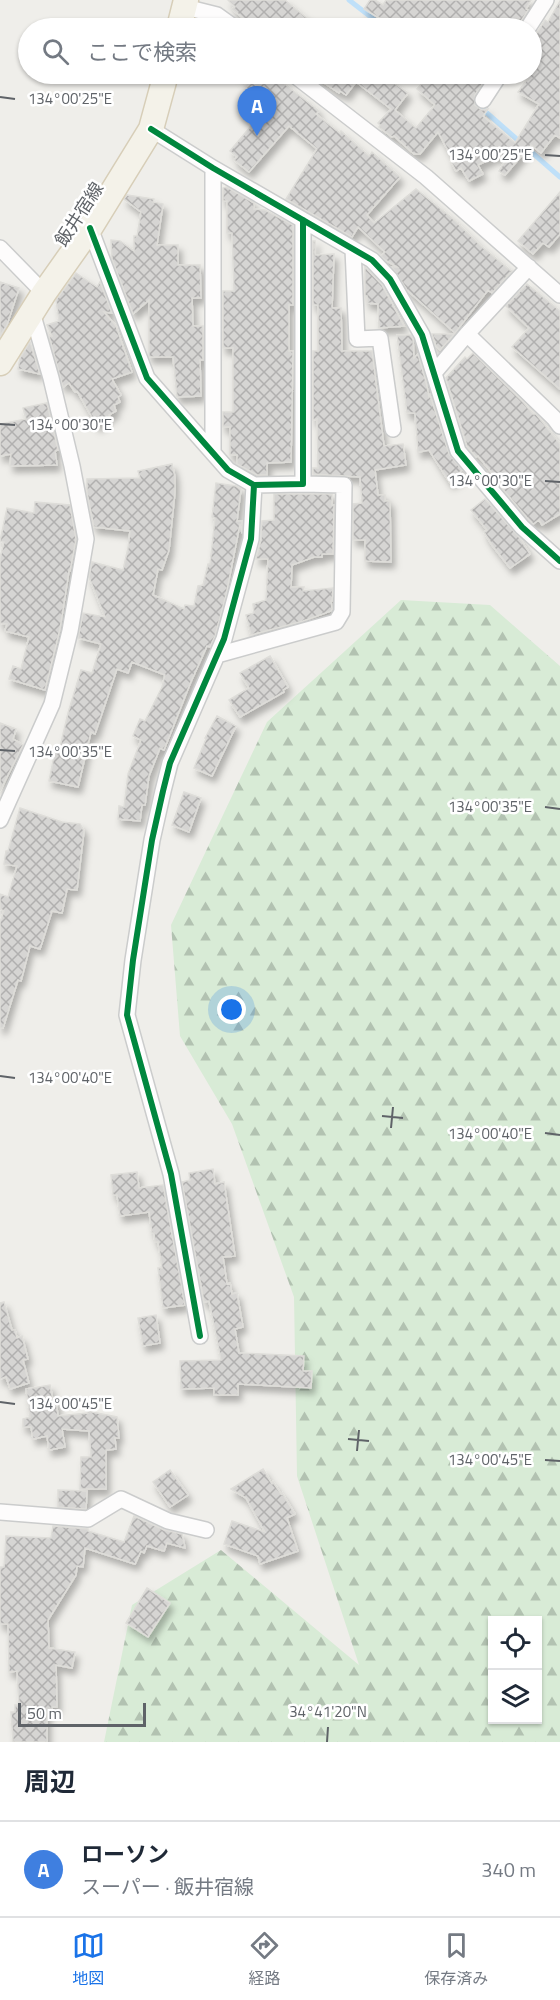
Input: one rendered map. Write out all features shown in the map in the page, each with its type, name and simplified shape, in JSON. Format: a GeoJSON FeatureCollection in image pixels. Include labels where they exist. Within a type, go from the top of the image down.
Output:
{"type":"FeatureCollection","features":[{"type":"Feature","properties":{"kind":"main road","name":"飯井宿線"},"geometry":{"type":"LineString","coordinates":[[0,363],[38,302],[90,228],[151,129],[163,84]]}},
{"type":"Feature","properties":{"kind":"street"},"geometry":{"type":"LineString","coordinates":[[534,18],[546,0]]}},
{"type":"Feature","properties":{"kind":"street"},"geometry":{"type":"LineString","coordinates":[[183,12],[217,15],[221,18]]}},
{"type":"Feature","properties":{"kind":"street"},"geometry":{"type":"LineString","coordinates":[[306,84],[426,177],[560,295]]}},
{"type":"Feature","properties":{"kind":"street"},"geometry":{"type":"LineString","coordinates":[[483,100],[493,84]]}},
{"type":"Feature","properties":{"kind":"street"},"geometry":{"type":"LineString","coordinates":[[151,129],[213,168],[372,260],[390,279],[422,335],[458,452],[522,527],[560,561]]}},
{"type":"Feature","properties":{"kind":"street"},"geometry":{"type":"LineString","coordinates":[[213,168],[213,453]]}},
{"type":"Feature","properties":{"kind":"street"},"geometry":{"type":"LineString","coordinates":[[303,220],[303,484]]}},
{"type":"Feature","properties":{"kind":"street"},"geometry":{"type":"LineString","coordinates":[[90,228],[147,378],[228,470],[254,485],[344,485],[342,612],[336,622],[217,655]]}},
{"type":"Feature","properties":{"kind":"street"},"geometry":{"type":"LineString","coordinates":[[0,248],[38,302],[51,378],[72,466],[86,539],[70,630],[52,704],[0,820]]}},
{"type":"Feature","properties":{"kind":"street"},"geometry":{"type":"LineString","coordinates":[[353,249],[357,339],[380,338],[393,429]]}},
{"type":"Feature","properties":{"kind":"street"},"geometry":{"type":"LineString","coordinates":[[434,373],[466,334],[529,267]]}},
{"type":"Feature","properties":{"kind":"street"},"geometry":{"type":"LineString","coordinates":[[466,334],[560,426]]}},
{"type":"Feature","properties":{"kind":"street"},"geometry":{"type":"LineString","coordinates":[[200,1336],[171,1174],[126,1015],[148,862],[163,791],[170,763],[224,639],[251,539],[254,485]]}},
{"type":"Feature","properties":{"kind":"street"},"geometry":{"type":"LineString","coordinates":[[0,1512],[88,1519],[121,1499],[168,1521],[206,1530]]}},
{"type":"Feature","properties":{"kind":"green space"},"geometry":{"type":"Polygon","coordinates":[[[401,600],[490,605],[560,666],[560,1742],[104,1742],[132,1605],[221,1550],[359,1665],[297,1476],[294,1297],[232,1124],[180,1036],[171,925],[267,722],[401,600]]]}},
{"type":"Feature","properties":{"kind":"building"},"geometry":{"type":"Polygon","coordinates":[[[228,0],[285,0],[307,18],[243,18],[232,9],[235,7],[228,0]]]}},
{"type":"Feature","properties":{"kind":"building"},"geometry":{"type":"Polygon","coordinates":[[[370,0],[383,5],[386,0],[531,0],[523,18],[379,18],[364,9],[370,0]]]}},
{"type":"Feature","properties":{"kind":"building"},"geometry":{"type":"Polygon","coordinates":[[[560,1],[560,138],[555,135],[541,153],[531,145],[505,175],[499,171],[505,161],[498,155],[478,165],[483,174],[469,181],[461,168],[456,171],[450,160],[452,158],[438,132],[420,154],[414,154],[394,136],[392,137],[379,127],[378,123],[391,109],[359,84],[395,84],[408,93],[395,110],[416,128],[435,105],[417,89],[421,84],[482,84],[475,95],[475,105],[482,110],[488,109],[483,116],[515,143],[539,104],[518,92],[524,84],[542,84],[542,25],[545,20],[548,22],[560,1]]]}},
{"type":"Feature","properties":{"kind":"building"},"geometry":{"type":"Polygon","coordinates":[[[246,84],[285,84],[319,111],[316,114],[340,133],[341,131],[369,156],[372,152],[400,177],[367,215],[374,223],[416,189],[512,271],[492,293],[488,290],[455,333],[407,290],[392,267],[397,267],[381,256],[385,252],[358,227],[352,237],[286,199],[317,149],[289,126],[249,172],[234,160],[237,157],[230,151],[267,107],[244,86],[246,84]]]}},
{"type":"Feature","properties":{"kind":"building"},"geometry":{"type":"Polygon","coordinates":[[[326,84],[354,84],[346,95],[340,91],[339,93],[326,84]]]}},
{"type":"Feature","properties":{"kind":"building"},"geometry":{"type":"Polygon","coordinates":[[[227,187],[254,203],[254,209],[265,210],[293,225],[293,305],[289,305],[289,351],[293,351],[291,462],[267,463],[267,475],[257,475],[237,464],[237,455],[230,455],[230,427],[223,427],[223,412],[233,412],[233,348],[223,348],[223,291],[234,291],[232,233],[227,233],[227,201],[223,201],[223,188],[227,187]]]}},
{"type":"Feature","properties":{"kind":"building"},"geometry":{"type":"Polygon","coordinates":[[[560,192],[560,234],[549,247],[543,243],[533,254],[518,241],[560,192]]]}},
{"type":"Feature","properties":{"kind":"building"},"geometry":{"type":"Polygon","coordinates":[[[127,195],[154,199],[153,202],[163,204],[157,245],[178,245],[178,265],[200,265],[201,298],[192,298],[193,326],[203,326],[203,360],[200,360],[201,396],[177,397],[173,357],[149,357],[149,300],[133,314],[112,259],[111,240],[120,241],[134,251],[134,236],[137,236],[141,212],[124,199],[127,195]]]}},
{"type":"Feature","properties":{"kind":"building"},"geometry":{"type":"Polygon","coordinates":[[[313,241],[315,241],[315,255],[334,254],[332,308],[341,308],[342,351],[372,351],[384,446],[403,444],[406,465],[375,470],[378,495],[385,495],[385,501],[390,501],[391,562],[365,561],[365,540],[353,540],[353,504],[362,503],[360,477],[313,474],[313,468],[318,468],[317,419],[313,420],[313,351],[318,351],[318,305],[313,305],[313,241]]]}},
{"type":"Feature","properties":{"kind":"building"},"geometry":{"type":"Polygon","coordinates":[[[365,267],[382,285],[404,326],[379,328],[378,304],[367,303],[367,296],[365,296],[365,267]]]}},
{"type":"Feature","properties":{"kind":"building"},"geometry":{"type":"Polygon","coordinates":[[[76,273],[97,287],[100,282],[112,313],[104,312],[116,326],[132,372],[112,379],[121,395],[118,397],[120,402],[114,405],[116,411],[97,426],[77,391],[75,392],[69,383],[63,387],[49,336],[52,336],[47,325],[59,321],[56,300],[76,273]]]}},
{"type":"Feature","properties":{"kind":"building"},"geometry":{"type":"Polygon","coordinates":[[[0,282],[19,288],[7,325],[0,336],[0,282]]]}},
{"type":"Feature","properties":{"kind":"building"},"geometry":{"type":"Polygon","coordinates":[[[527,284],[560,311],[560,389],[512,347],[529,328],[506,306],[527,284]]]}},
{"type":"Feature","properties":{"kind":"building"},"geometry":{"type":"Polygon","coordinates":[[[432,334],[454,334],[440,350],[432,334]]]}},
{"type":"Feature","properties":{"kind":"building"},"geometry":{"type":"Polygon","coordinates":[[[397,335],[411,335],[413,339],[414,358],[418,354],[429,397],[430,395],[449,454],[462,470],[459,473],[461,476],[450,483],[429,450],[418,452],[415,413],[407,413],[397,335]]]}},
{"type":"Feature","properties":{"kind":"building"},"geometry":{"type":"Polygon","coordinates":[[[30,342],[40,374],[18,369],[20,358],[30,342]]]}},
{"type":"Feature","properties":{"kind":"building"},"geometry":{"type":"Polygon","coordinates":[[[473,353],[533,414],[536,414],[560,444],[560,514],[542,525],[539,520],[533,524],[529,520],[478,456],[476,457],[467,446],[446,378],[465,357],[467,359],[473,353]]]}},
{"type":"Feature","properties":{"kind":"building"},"geometry":{"type":"Polygon","coordinates":[[[47,403],[58,450],[55,451],[57,465],[10,466],[11,454],[0,456],[0,424],[26,419],[23,408],[47,403]]]}},
{"type":"Feature","properties":{"kind":"building"},"geometry":{"type":"Polygon","coordinates":[[[172,464],[175,492],[169,550],[162,570],[158,569],[153,595],[184,609],[185,605],[194,606],[198,586],[203,585],[208,564],[210,564],[216,483],[241,489],[237,521],[242,521],[242,533],[240,524],[226,595],[215,636],[210,647],[207,646],[190,684],[164,750],[160,748],[149,776],[140,821],[118,819],[119,806],[124,807],[128,774],[141,740],[133,736],[140,719],[145,721],[162,687],[165,675],[132,662],[128,673],[117,669],[95,734],[91,732],[78,787],[49,781],[56,746],[60,747],[81,670],[92,673],[101,644],[78,638],[83,613],[105,617],[89,577],[92,562],[123,570],[128,548],[130,531],[94,527],[87,493],[87,479],[140,478],[138,471],[172,464]]]}},
{"type":"Feature","properties":{"kind":"building"},"geometry":{"type":"Polygon","coordinates":[[[274,494],[332,494],[332,505],[334,505],[333,554],[322,554],[322,557],[314,557],[292,565],[291,587],[304,587],[303,591],[333,588],[332,609],[303,621],[251,635],[246,615],[254,613],[253,604],[266,600],[268,559],[256,559],[261,540],[262,521],[274,520],[274,494]]]}},
{"type":"Feature","properties":{"kind":"building"},"geometry":{"type":"Polygon","coordinates":[[[485,499],[519,537],[530,554],[510,568],[484,532],[487,530],[471,510],[485,499]]]}},
{"type":"Feature","properties":{"kind":"building"},"geometry":{"type":"Polygon","coordinates":[[[35,502],[70,505],[76,539],[60,629],[45,690],[9,679],[13,666],[21,669],[29,637],[5,631],[7,624],[0,623],[0,558],[4,542],[0,541],[7,508],[34,513],[35,502]]]}},
{"type":"Feature","properties":{"kind":"building"},"geometry":{"type":"Polygon","coordinates":[[[270,656],[288,687],[283,690],[284,692],[240,717],[229,700],[249,688],[240,673],[270,656]]]}},
{"type":"Feature","properties":{"kind":"building"},"geometry":{"type":"Polygon","coordinates":[[[217,716],[236,726],[212,776],[194,768],[205,738],[217,716]]]}},
{"type":"Feature","properties":{"kind":"building"},"geometry":{"type":"Polygon","coordinates":[[[0,723],[16,729],[13,739],[23,745],[0,791],[0,723]]]}},
{"type":"Feature","properties":{"kind":"building"},"geometry":{"type":"Polygon","coordinates":[[[184,792],[201,798],[189,832],[172,825],[184,792]]]}},
{"type":"Feature","properties":{"kind":"building"},"geometry":{"type":"Polygon","coordinates":[[[20,808],[62,822],[80,824],[84,831],[77,890],[67,889],[62,913],[52,911],[40,949],[30,946],[21,981],[18,980],[3,1028],[0,1028],[0,922],[4,911],[0,909],[0,894],[8,897],[17,866],[4,864],[20,808]]]}},
{"type":"Feature","properties":{"kind":"building"},"geometry":{"type":"Polygon","coordinates":[[[213,1169],[215,1184],[224,1182],[235,1256],[223,1257],[227,1284],[230,1283],[232,1294],[237,1293],[243,1327],[235,1329],[239,1353],[304,1356],[303,1371],[312,1371],[311,1388],[238,1384],[238,1395],[214,1395],[214,1388],[181,1389],[180,1361],[221,1360],[209,1301],[204,1302],[182,1182],[190,1180],[189,1173],[213,1169]]]}},
{"type":"Feature","properties":{"kind":"building"},"geometry":{"type":"Polygon","coordinates":[[[137,1172],[139,1188],[163,1185],[185,1305],[163,1308],[158,1268],[162,1268],[158,1242],[155,1242],[154,1233],[152,1233],[149,1212],[120,1216],[117,1195],[113,1195],[111,1175],[137,1172]]]}},
{"type":"Feature","properties":{"kind":"building"},"geometry":{"type":"Polygon","coordinates":[[[4,1302],[12,1330],[15,1330],[17,1338],[22,1336],[28,1359],[23,1360],[29,1383],[10,1389],[6,1377],[0,1379],[0,1303],[4,1302]]]}},
{"type":"Feature","properties":{"kind":"building"},"geometry":{"type":"Polygon","coordinates":[[[156,1315],[160,1343],[143,1346],[138,1318],[156,1315]]]}},
{"type":"Feature","properties":{"kind":"building"},"geometry":{"type":"Polygon","coordinates":[[[50,1385],[53,1400],[56,1400],[58,1416],[88,1413],[87,1411],[117,1417],[119,1438],[115,1438],[116,1449],[106,1450],[106,1489],[80,1489],[81,1457],[91,1457],[89,1431],[62,1429],[65,1447],[49,1450],[47,1436],[33,1439],[31,1427],[23,1427],[23,1419],[30,1417],[26,1389],[50,1385]]]}},
{"type":"Feature","properties":{"kind":"building"},"geometry":{"type":"Polygon","coordinates":[[[263,1469],[295,1514],[287,1518],[298,1551],[260,1564],[258,1556],[224,1544],[232,1521],[265,1532],[246,1498],[231,1489],[263,1469]]]}},
{"type":"Feature","properties":{"kind":"building"},"geometry":{"type":"Polygon","coordinates":[[[170,1470],[188,1495],[170,1507],[153,1482],[170,1470]]]}},
{"type":"Feature","properties":{"kind":"building"},"geometry":{"type":"Polygon","coordinates":[[[58,1490],[87,1491],[86,1509],[58,1507],[58,1490]]]}},
{"type":"Feature","properties":{"kind":"building"},"geometry":{"type":"Polygon","coordinates":[[[134,1516],[164,1530],[182,1534],[185,1548],[167,1543],[164,1551],[147,1546],[144,1553],[141,1551],[135,1564],[85,1548],[83,1567],[77,1566],[76,1575],[48,1620],[49,1648],[75,1652],[72,1668],[56,1665],[57,1707],[52,1707],[52,1711],[47,1711],[47,1742],[13,1742],[11,1712],[15,1712],[15,1705],[19,1705],[17,1671],[9,1672],[8,1624],[0,1624],[0,1567],[4,1567],[6,1536],[51,1538],[53,1526],[88,1529],[88,1531],[124,1542],[134,1516]]]}},
{"type":"Feature","properties":{"kind":"building"},"geometry":{"type":"Polygon","coordinates":[[[147,1588],[170,1603],[148,1637],[126,1623],[147,1588]]]}},
{"type":"Feature","properties":{"kind":"waterway"},"geometry":{"type":"LineString","coordinates":[[349,0],[372,18]]}},
{"type":"Feature","properties":{"kind":"waterway"},"geometry":{"type":"LineString","coordinates":[[471,99],[560,177]]}},
{"type":"Feature","properties":{"kind":"cycle path"},"geometry":{"type":"LineString","coordinates":[[151,129],[213,168],[372,260],[390,279],[422,335],[458,451],[522,527],[560,561]]}},
{"type":"Feature","properties":{"kind":"cycle path"},"geometry":{"type":"LineString","coordinates":[[90,228],[147,378],[228,470],[254,485],[303,484],[303,220]]}},
{"type":"Feature","properties":{"kind":"cycle path"},"geometry":{"type":"LineString","coordinates":[[200,1336],[171,1174],[127,1015],[133,960],[152,840],[163,791],[170,763],[224,639],[251,539],[254,485]]}},
{"type":"Feature","properties":{"kind":"place","name":"ローソン"},"geometry":{"type":"Point","coordinates":[257,136]}}]}
